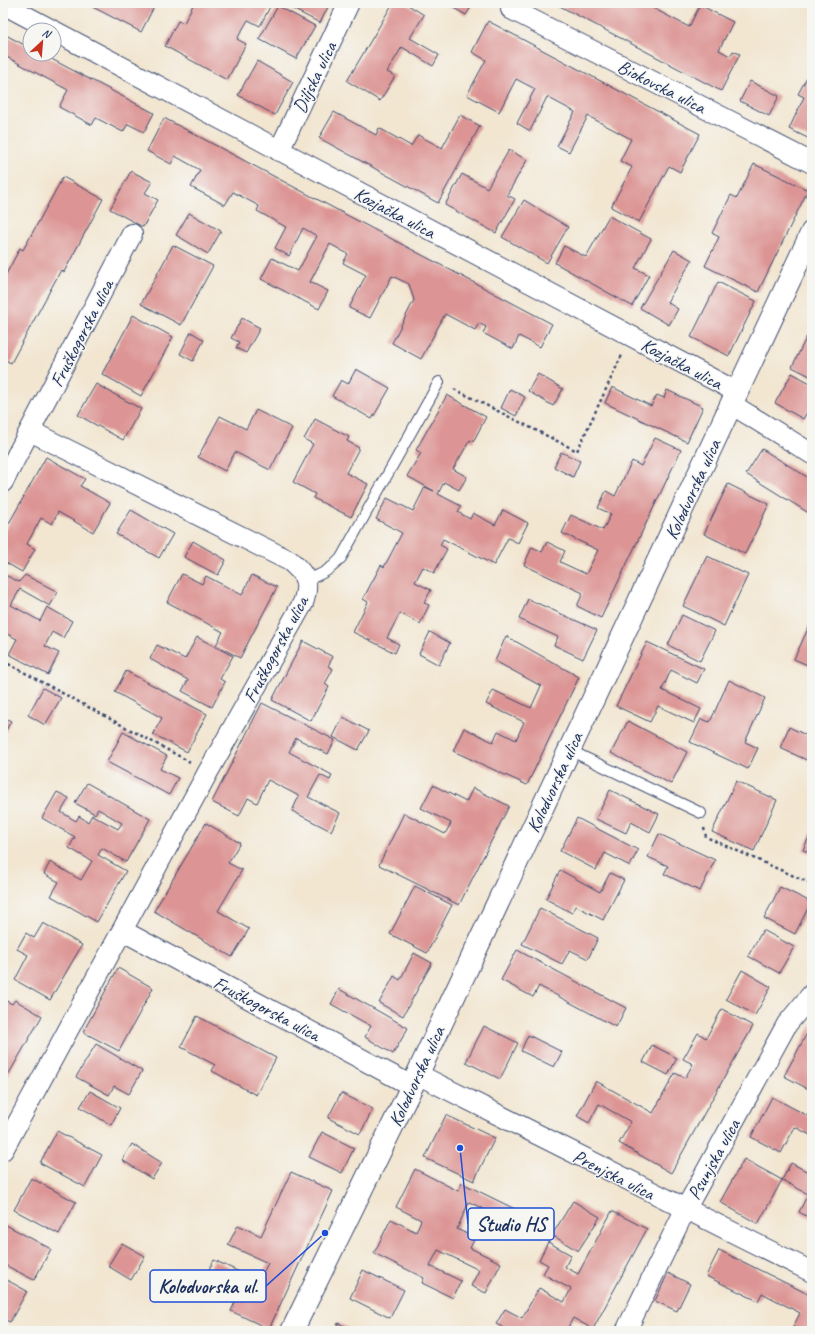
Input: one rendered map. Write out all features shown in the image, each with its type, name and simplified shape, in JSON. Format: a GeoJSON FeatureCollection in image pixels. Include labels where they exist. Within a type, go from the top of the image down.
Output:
{"type":"FeatureCollection","features":[{"type":"Feature","properties":{"kind":"street","name":"Diljska ulica"},"geometry":{"type":"LineString","coordinates":[[279,150],[349,3]]}},
{"type":"Feature","properties":{"kind":"street","name":"Kozjačka ulica"},"geometry":{"type":"LineString","coordinates":[[3,4],[38,22]]}},
{"type":"Feature","properties":{"kind":"street","name":"Biokovska ulica"},"geometry":{"type":"LineString","coordinates":[[511,9],[812,163]]}},
{"type":"Feature","properties":{"kind":"street","name":"Kozjačka ulica"},"geometry":{"type":"LineString","coordinates":[[62,35],[631,336],[734,398],[812,454]]}},
{"type":"Feature","properties":{"kind":"street","name":"Kolodvorska ulica"},"geometry":{"type":"LineString","coordinates":[[292,1331],[414,1080],[812,232]]}},
{"type":"Feature","properties":{"kind":"street","name":"Fruškogorska ulica"},"geometry":{"type":"LineString","coordinates":[[3,482],[132,234]]}},
{"type":"Feature","properties":{"kind":"street","name":"Fruškogorska ulica"},"geometry":{"type":"LineString","coordinates":[[3,1150],[208,772],[303,603],[307,591],[306,580],[301,570],[290,561],[30,431]]}},
{"type":"Feature","properties":{"kind":"street","name":"Fruškogorska ulica"},"geometry":{"type":"LineString","coordinates":[[123,931],[414,1080]]}},
{"type":"Feature","properties":{"kind":"street","name":"Psunjska ulica"},"geometry":{"type":"LineString","coordinates":[[626,1331],[685,1210],[787,1024],[812,994]]}},
{"type":"Feature","properties":{"kind":"street","name":"Prenjska ulica"},"geometry":{"type":"LineString","coordinates":[[414,1080],[812,1272]]}},
{"type":"Feature","properties":{"kind":"lane"},"geometry":{"type":"LineString","coordinates":[[306,580],[333,568],[341,558],[439,382]]}},
{"type":"Feature","properties":{"kind":"lane"},"geometry":{"type":"LineString","coordinates":[[569,750],[701,812]]}},
{"type":"Feature","properties":{"kind":"path"},"geometry":{"type":"LineString","coordinates":[[439,382],[577,451],[631,336]]}},
{"type":"Feature","properties":{"kind":"path"},"geometry":{"type":"LineString","coordinates":[[3,661],[208,772]]}},
{"type":"Feature","properties":{"kind":"path"},"geometry":{"type":"LineString","coordinates":[[701,812],[706,838],[812,884]]}},
{"type":"Feature","properties":{"kind":"building"},"geometry":{"type":"Polygon","coordinates":[[[85,3],[150,3],[155,5],[141,32],[85,3]]]}},
{"type":"Feature","properties":{"kind":"building"},"geometry":{"type":"Polygon","coordinates":[[[194,3],[272,3],[260,26],[248,20],[237,39],[246,44],[227,80],[165,46],[178,21],[184,23],[194,3]]]}},
{"type":"Feature","properties":{"kind":"building"},"geometry":{"type":"Polygon","coordinates":[[[281,3],[330,3],[320,23],[281,3]]]}},
{"type":"Feature","properties":{"kind":"building"},"geometry":{"type":"Polygon","coordinates":[[[393,3],[405,3],[424,15],[410,38],[439,55],[433,66],[402,47],[387,72],[395,76],[380,101],[347,81],[393,3]]]}},
{"type":"Feature","properties":{"kind":"building"},"geometry":{"type":"Polygon","coordinates":[[[445,3],[472,3],[473,4],[466,15],[445,3]]]}},
{"type":"Feature","properties":{"kind":"building"},"geometry":{"type":"Polygon","coordinates":[[[554,3],[650,3],[649,6],[689,27],[700,5],[733,22],[719,50],[730,56],[733,51],[740,54],[721,91],[554,3]]]}},
{"type":"Feature","properties":{"kind":"building"},"geometry":{"type":"Polygon","coordinates":[[[278,6],[315,26],[296,59],[259,39],[278,6]]]}},
{"type":"Feature","properties":{"kind":"building"},"geometry":{"type":"Polygon","coordinates":[[[488,21],[700,134],[680,172],[669,166],[639,222],[611,207],[632,167],[620,161],[631,139],[588,116],[569,152],[557,146],[575,112],[547,97],[530,131],[517,123],[535,89],[516,79],[499,112],[467,95],[486,60],[472,52],[488,21]]]}},
{"type":"Feature","properties":{"kind":"building"},"geometry":{"type":"Polygon","coordinates":[[[4,34],[22,44],[22,62],[57,62],[154,113],[144,132],[128,124],[123,132],[96,118],[92,125],[59,107],[68,90],[3,55],[4,34]]]}},
{"type":"Feature","properties":{"kind":"building"},"geometry":{"type":"Polygon","coordinates":[[[257,61],[293,82],[275,115],[238,95],[257,61]]]}},
{"type":"Feature","properties":{"kind":"building"},"geometry":{"type":"Polygon","coordinates":[[[807,77],[812,80],[812,140],[789,129],[804,97],[798,94],[807,77]]]}},
{"type":"Feature","properties":{"kind":"building"},"geometry":{"type":"Polygon","coordinates":[[[750,81],[779,96],[769,116],[740,101],[750,81]]]}},
{"type":"Feature","properties":{"kind":"building"},"geometry":{"type":"Polygon","coordinates":[[[334,112],[376,135],[379,128],[411,146],[418,135],[442,148],[460,115],[480,126],[438,203],[319,138],[334,112]]]}},
{"type":"Feature","properties":{"kind":"building"},"geometry":{"type":"Polygon","coordinates":[[[164,118],[552,324],[540,347],[519,336],[513,349],[483,333],[486,327],[479,323],[475,330],[445,314],[421,359],[392,343],[414,300],[409,284],[392,276],[370,318],[349,308],[366,275],[343,263],[348,254],[330,244],[310,282],[328,291],[319,309],[261,279],[272,258],[298,271],[317,236],[303,228],[289,256],[275,248],[286,227],[257,211],[259,206],[233,192],[225,205],[191,187],[200,170],[175,156],[171,164],[147,151],[164,118]]]}},
{"type":"Feature","properties":{"kind":"building"},"geometry":{"type":"Polygon","coordinates":[[[509,150],[527,160],[507,195],[515,199],[496,233],[445,205],[462,174],[487,188],[509,150]]]}},
{"type":"Feature","properties":{"kind":"building"},"geometry":{"type":"Polygon","coordinates":[[[754,164],[808,190],[758,292],[705,266],[719,237],[712,233],[731,195],[737,198],[754,164]]]}},
{"type":"Feature","properties":{"kind":"building"},"geometry":{"type":"Polygon","coordinates":[[[131,171],[152,182],[145,193],[158,200],[143,227],[110,209],[131,171]]]}},
{"type":"Feature","properties":{"kind":"building"},"geometry":{"type":"Polygon","coordinates":[[[63,177],[103,199],[64,272],[61,270],[11,363],[3,359],[3,280],[20,248],[23,250],[63,177]]]}},
{"type":"Feature","properties":{"kind":"building"},"geometry":{"type":"Polygon","coordinates":[[[524,200],[568,227],[547,263],[502,237],[524,200]]]}},
{"type":"Feature","properties":{"kind":"building"},"geometry":{"type":"Polygon","coordinates":[[[189,213],[221,231],[208,254],[176,235],[189,213]]]}},
{"type":"Feature","properties":{"kind":"building"},"geometry":{"type":"Polygon","coordinates":[[[609,216],[651,239],[635,268],[649,275],[632,306],[555,263],[564,246],[586,257],[609,216]]]}},
{"type":"Feature","properties":{"kind":"building"},"geometry":{"type":"Polygon","coordinates":[[[173,245],[213,266],[181,325],[141,304],[173,245]]]}},
{"type":"Feature","properties":{"kind":"building"},"geometry":{"type":"Polygon","coordinates":[[[674,250],[692,260],[667,302],[678,309],[669,325],[640,308],[674,250]]]}},
{"type":"Feature","properties":{"kind":"building"},"geometry":{"type":"Polygon","coordinates":[[[718,282],[756,301],[729,356],[691,337],[718,282]]]}},
{"type":"Feature","properties":{"kind":"building"},"geometry":{"type":"Polygon","coordinates":[[[133,315],[173,337],[141,396],[102,374],[133,315]]]}},
{"type":"Feature","properties":{"kind":"building"},"geometry":{"type":"Polygon","coordinates":[[[242,318],[260,328],[246,353],[236,348],[239,342],[231,338],[242,318]]]}},
{"type":"Feature","properties":{"kind":"building"},"geometry":{"type":"Polygon","coordinates":[[[191,332],[204,340],[193,361],[180,354],[191,332]]]}},
{"type":"Feature","properties":{"kind":"building"},"geometry":{"type":"Polygon","coordinates":[[[807,336],[812,339],[812,377],[792,367],[807,336]]]}},
{"type":"Feature","properties":{"kind":"building"},"geometry":{"type":"Polygon","coordinates":[[[356,369],[390,388],[372,419],[332,396],[341,380],[348,384],[356,369]]]}},
{"type":"Feature","properties":{"kind":"building"},"geometry":{"type":"Polygon","coordinates":[[[792,373],[812,384],[812,404],[803,419],[775,403],[792,373]]]}},
{"type":"Feature","properties":{"kind":"building"},"geometry":{"type":"Polygon","coordinates":[[[538,374],[563,389],[553,406],[528,391],[538,374]]]}},
{"type":"Feature","properties":{"kind":"building"},"geometry":{"type":"Polygon","coordinates":[[[96,384],[141,409],[123,440],[78,415],[96,384]]]}},
{"type":"Feature","properties":{"kind":"building"},"geometry":{"type":"Polygon","coordinates":[[[612,387],[651,406],[657,395],[664,398],[667,390],[703,407],[687,442],[605,403],[612,387]]]}},
{"type":"Feature","properties":{"kind":"building"},"geometry":{"type":"Polygon","coordinates":[[[510,389],[525,397],[516,416],[501,408],[510,389]]]}},
{"type":"Feature","properties":{"kind":"building"},"geometry":{"type":"Polygon","coordinates":[[[447,395],[486,417],[473,442],[470,440],[453,469],[467,477],[459,490],[444,482],[438,494],[461,506],[458,512],[470,519],[473,513],[495,525],[503,510],[528,523],[518,543],[508,538],[494,565],[443,539],[440,545],[447,549],[434,573],[423,567],[415,582],[431,590],[424,603],[429,605],[420,624],[400,613],[387,638],[399,644],[395,653],[353,632],[368,602],[363,599],[381,565],[384,567],[402,533],[376,519],[387,498],[413,511],[425,487],[434,491],[407,476],[421,453],[416,450],[447,395]]]}},
{"type":"Feature","properties":{"kind":"building"},"geometry":{"type":"Polygon","coordinates":[[[256,410],[292,428],[270,470],[235,452],[225,471],[198,457],[220,416],[246,429],[256,410]]]}},
{"type":"Feature","properties":{"kind":"building"},"geometry":{"type":"Polygon","coordinates":[[[315,419],[349,437],[347,441],[359,448],[346,473],[368,484],[351,517],[313,498],[315,494],[293,482],[313,444],[304,439],[315,419]]]}},
{"type":"Feature","properties":{"kind":"building"},"geometry":{"type":"Polygon","coordinates":[[[655,438],[681,450],[601,618],[577,606],[583,593],[524,565],[532,547],[542,552],[547,542],[565,551],[560,562],[586,574],[598,550],[562,533],[571,515],[603,530],[611,514],[598,508],[606,491],[615,496],[632,461],[641,466],[655,438]]]}},
{"type":"Feature","properties":{"kind":"building"},"geometry":{"type":"Polygon","coordinates":[[[762,449],[812,480],[812,515],[746,474],[762,449]]]}},
{"type":"Feature","properties":{"kind":"building"},"geometry":{"type":"Polygon","coordinates":[[[561,452],[580,461],[573,477],[554,467],[561,452]]]}},
{"type":"Feature","properties":{"kind":"building"},"geometry":{"type":"Polygon","coordinates":[[[46,457],[85,479],[80,486],[110,503],[93,532],[58,512],[52,524],[41,518],[27,544],[35,549],[22,572],[3,561],[3,534],[46,457]]]}},
{"type":"Feature","properties":{"kind":"building"},"geometry":{"type":"Polygon","coordinates":[[[728,484],[769,504],[745,554],[704,534],[728,484]]]}},
{"type":"Feature","properties":{"kind":"building"},"geometry":{"type":"Polygon","coordinates":[[[131,510],[173,534],[159,558],[116,534],[131,510]]]}},
{"type":"Feature","properties":{"kind":"building"},"geometry":{"type":"Polygon","coordinates":[[[193,541],[226,560],[218,575],[184,557],[193,541]]]}},
{"type":"Feature","properties":{"kind":"building"},"geometry":{"type":"Polygon","coordinates":[[[707,556],[748,575],[724,626],[683,606],[707,556]]]}},
{"type":"Feature","properties":{"kind":"building"},"geometry":{"type":"Polygon","coordinates":[[[3,574],[19,582],[25,575],[58,592],[50,606],[20,589],[11,605],[40,621],[47,607],[72,621],[63,638],[52,632],[45,646],[59,653],[48,675],[9,654],[17,639],[3,632],[3,574]]]}},
{"type":"Feature","properties":{"kind":"building"},"geometry":{"type":"Polygon","coordinates":[[[182,574],[202,584],[206,576],[242,595],[252,575],[277,587],[240,658],[216,645],[223,632],[167,602],[182,574]]]}},
{"type":"Feature","properties":{"kind":"building"},"geometry":{"type":"Polygon","coordinates":[[[528,599],[597,630],[583,659],[554,645],[558,637],[519,619],[528,599]]]}},
{"type":"Feature","properties":{"kind":"building"},"geometry":{"type":"Polygon","coordinates":[[[682,615],[715,631],[700,661],[668,645],[682,615]]]}},
{"type":"Feature","properties":{"kind":"building"},"geometry":{"type":"Polygon","coordinates":[[[812,620],[812,667],[794,659],[812,620]]]}},
{"type":"Feature","properties":{"kind":"building"},"geometry":{"type":"Polygon","coordinates":[[[430,632],[450,643],[439,665],[419,654],[430,632]]]}},
{"type":"Feature","properties":{"kind":"building"},"geometry":{"type":"Polygon","coordinates":[[[506,636],[579,677],[527,785],[453,751],[464,728],[493,742],[498,731],[516,740],[524,722],[486,704],[493,690],[531,708],[541,686],[495,661],[506,636]]]}},
{"type":"Feature","properties":{"kind":"building"},"geometry":{"type":"Polygon","coordinates":[[[197,637],[233,656],[220,679],[225,682],[212,707],[182,691],[188,680],[150,659],[157,645],[185,659],[197,637]]]}},
{"type":"Feature","properties":{"kind":"building"},"geometry":{"type":"Polygon","coordinates":[[[303,641],[333,657],[328,666],[333,669],[325,684],[329,687],[311,721],[272,700],[303,641]]]}},
{"type":"Feature","properties":{"kind":"building"},"geometry":{"type":"Polygon","coordinates":[[[647,642],[704,669],[697,683],[671,670],[662,690],[701,709],[694,723],[658,706],[650,722],[616,706],[647,642]]]}},
{"type":"Feature","properties":{"kind":"building"},"geometry":{"type":"Polygon","coordinates":[[[126,671],[207,714],[187,752],[153,734],[162,718],[115,692],[126,671]]]}},
{"type":"Feature","properties":{"kind":"building"},"geometry":{"type":"Polygon","coordinates":[[[729,680],[765,698],[745,742],[758,748],[748,769],[690,742],[701,719],[710,722],[729,680]]]}},
{"type":"Feature","properties":{"kind":"building"},"geometry":{"type":"Polygon","coordinates":[[[43,688],[61,698],[45,725],[28,715],[43,688]]]}},
{"type":"Feature","properties":{"kind":"building"},"geometry":{"type":"Polygon","coordinates":[[[262,703],[335,740],[328,754],[296,738],[289,752],[332,775],[330,780],[320,775],[308,797],[340,813],[331,831],[292,811],[299,796],[268,780],[257,803],[248,798],[239,816],[212,802],[262,703]]]}},
{"type":"Feature","properties":{"kind":"building"},"geometry":{"type":"Polygon","coordinates":[[[3,717],[11,721],[3,736],[3,717]]]}},
{"type":"Feature","properties":{"kind":"building"},"geometry":{"type":"Polygon","coordinates":[[[343,717],[369,731],[358,750],[333,737],[343,717]]]}},
{"type":"Feature","properties":{"kind":"building"},"geometry":{"type":"Polygon","coordinates":[[[628,721],[687,752],[671,784],[611,753],[628,721]]]}},
{"type":"Feature","properties":{"kind":"building"},"geometry":{"type":"Polygon","coordinates":[[[789,727],[812,738],[812,755],[809,761],[780,748],[789,727]]]}},
{"type":"Feature","properties":{"kind":"building"},"geometry":{"type":"Polygon","coordinates":[[[123,732],[167,756],[160,769],[178,778],[169,795],[107,762],[123,732]]]}},
{"type":"Feature","properties":{"kind":"building"},"geometry":{"type":"Polygon","coordinates":[[[736,781],[777,800],[754,851],[712,832],[736,781]]]}},
{"type":"Feature","properties":{"kind":"building"},"geometry":{"type":"Polygon","coordinates":[[[87,783],[150,819],[126,862],[102,848],[98,855],[126,871],[97,922],[51,896],[59,882],[44,874],[50,862],[81,880],[92,861],[69,848],[75,837],[42,818],[57,792],[69,798],[61,812],[76,821],[79,816],[88,822],[92,815],[118,829],[122,823],[98,809],[95,814],[75,803],[87,783]]]}},
{"type":"Feature","properties":{"kind":"building"},"geometry":{"type":"Polygon","coordinates":[[[433,785],[466,802],[473,788],[509,806],[459,905],[379,865],[404,813],[445,834],[451,823],[421,808],[433,785]]]}},
{"type":"Feature","properties":{"kind":"building"},"geometry":{"type":"Polygon","coordinates":[[[610,790],[659,814],[650,832],[631,822],[626,833],[596,819],[610,790]]]}},
{"type":"Feature","properties":{"kind":"building"},"geometry":{"type":"Polygon","coordinates":[[[577,818],[638,850],[630,866],[605,853],[596,870],[560,851],[577,818]]]}},
{"type":"Feature","properties":{"kind":"building"},"geometry":{"type":"Polygon","coordinates":[[[206,823],[240,843],[228,863],[242,870],[218,911],[249,929],[232,957],[154,911],[206,823]]]}},
{"type":"Feature","properties":{"kind":"building"},"geometry":{"type":"Polygon","coordinates":[[[812,831],[812,854],[803,850],[812,831]]]}},
{"type":"Feature","properties":{"kind":"building"},"geometry":{"type":"Polygon","coordinates":[[[659,834],[715,860],[700,891],[664,874],[668,866],[648,857],[659,834]]]}},
{"type":"Feature","properties":{"kind":"building"},"geometry":{"type":"Polygon","coordinates":[[[560,870],[600,892],[610,873],[624,880],[603,920],[576,906],[572,913],[546,899],[560,870]]]}},
{"type":"Feature","properties":{"kind":"building"},"geometry":{"type":"Polygon","coordinates":[[[415,886],[452,905],[427,953],[390,934],[415,886]]]}},
{"type":"Feature","properties":{"kind":"building"},"geometry":{"type":"Polygon","coordinates":[[[780,887],[811,902],[795,934],[764,918],[780,887]]]}},
{"type":"Feature","properties":{"kind":"building"},"geometry":{"type":"Polygon","coordinates":[[[540,908],[598,938],[588,959],[570,950],[562,964],[522,944],[540,908]]]}},
{"type":"Feature","properties":{"kind":"building"},"geometry":{"type":"Polygon","coordinates":[[[43,923],[82,945],[50,1000],[15,980],[28,955],[17,949],[26,933],[34,938],[43,923]]]}},
{"type":"Feature","properties":{"kind":"building"},"geometry":{"type":"Polygon","coordinates":[[[763,930],[794,947],[779,973],[748,956],[763,930]]]}},
{"type":"Feature","properties":{"kind":"building"},"geometry":{"type":"Polygon","coordinates":[[[517,950],[626,1008],[616,1027],[539,986],[533,997],[501,980],[517,950]]]}},
{"type":"Feature","properties":{"kind":"building"},"geometry":{"type":"Polygon","coordinates":[[[414,953],[432,963],[403,1016],[379,1003],[394,976],[400,980],[414,953]]]}},
{"type":"Feature","properties":{"kind":"building"},"geometry":{"type":"Polygon","coordinates":[[[118,968],[153,988],[119,1051],[83,1032],[118,968]]]}},
{"type":"Feature","properties":{"kind":"building"},"geometry":{"type":"Polygon","coordinates":[[[742,970],[771,987],[755,1015],[726,999],[742,970]]]}},
{"type":"Feature","properties":{"kind":"building"},"geometry":{"type":"Polygon","coordinates":[[[339,989],[408,1028],[393,1054],[365,1037],[371,1026],[331,1004],[339,989]]]}},
{"type":"Feature","properties":{"kind":"building"},"geometry":{"type":"Polygon","coordinates":[[[3,999],[12,1004],[15,1000],[42,1016],[3,1084],[3,999]]]}},
{"type":"Feature","properties":{"kind":"building"},"geometry":{"type":"Polygon","coordinates":[[[722,1009],[753,1026],[671,1173],[619,1143],[631,1122],[599,1104],[589,1123],[577,1116],[596,1081],[653,1113],[675,1073],[685,1078],[693,1064],[683,1059],[698,1033],[706,1038],[722,1009]]]}},
{"type":"Feature","properties":{"kind":"building"},"geometry":{"type":"Polygon","coordinates":[[[197,1016],[276,1058],[256,1095],[212,1071],[215,1065],[181,1047],[197,1016]]]}},
{"type":"Feature","properties":{"kind":"building"},"geometry":{"type":"Polygon","coordinates":[[[812,1024],[812,1091],[784,1076],[812,1024]]]}},
{"type":"Feature","properties":{"kind":"building"},"geometry":{"type":"Polygon","coordinates":[[[484,1026],[518,1043],[500,1079],[466,1062],[484,1026]]]}},
{"type":"Feature","properties":{"kind":"building"},"geometry":{"type":"Polygon","coordinates":[[[528,1035],[562,1052],[554,1067],[521,1051],[528,1035]]]}},
{"type":"Feature","properties":{"kind":"building"},"geometry":{"type":"Polygon","coordinates":[[[96,1044],[142,1071],[129,1094],[114,1086],[109,1095],[76,1077],[96,1044]]]}},
{"type":"Feature","properties":{"kind":"building"},"geometry":{"type":"Polygon","coordinates":[[[652,1045],[677,1058],[668,1075],[643,1062],[652,1045]]]}},
{"type":"Feature","properties":{"kind":"building"},"geometry":{"type":"Polygon","coordinates":[[[90,1091],[120,1108],[111,1125],[80,1107],[90,1091]]]}},
{"type":"Feature","properties":{"kind":"building"},"geometry":{"type":"Polygon","coordinates":[[[341,1093],[373,1109],[360,1134],[328,1118],[341,1093]]]}},
{"type":"Feature","properties":{"kind":"building"},"geometry":{"type":"Polygon","coordinates":[[[772,1097],[812,1118],[812,1136],[795,1127],[781,1153],[751,1137],[772,1097]]]}},
{"type":"Feature","properties":{"kind":"building"},"geometry":{"type":"Polygon","coordinates":[[[446,1115],[495,1138],[474,1181],[425,1158],[446,1115]]]}},
{"type":"Feature","properties":{"kind":"building"},"geometry":{"type":"Polygon","coordinates":[[[57,1131],[102,1155],[85,1187],[40,1163],[57,1131]]]}},
{"type":"Feature","properties":{"kind":"building"},"geometry":{"type":"Polygon","coordinates":[[[322,1132],[354,1148],[342,1173],[309,1157],[322,1132]]]}},
{"type":"Feature","properties":{"kind":"building"},"geometry":{"type":"Polygon","coordinates":[[[132,1144],[162,1163],[152,1179],[122,1160],[132,1144]]]}},
{"type":"Feature","properties":{"kind":"building"},"geometry":{"type":"Polygon","coordinates":[[[744,1159],[782,1180],[758,1224],[720,1202],[744,1159]]]}},
{"type":"Feature","properties":{"kind":"building"},"geometry":{"type":"Polygon","coordinates":[[[791,1163],[812,1174],[812,1219],[799,1212],[808,1194],[782,1180],[791,1163]]]}},
{"type":"Feature","properties":{"kind":"building"},"geometry":{"type":"Polygon","coordinates":[[[415,1169],[458,1191],[462,1183],[521,1212],[515,1224],[469,1202],[457,1229],[475,1238],[470,1248],[501,1263],[486,1293],[471,1286],[479,1270],[438,1250],[430,1266],[461,1281],[453,1298],[422,1283],[424,1278],[374,1253],[391,1219],[416,1232],[421,1220],[396,1207],[415,1169]]]}},
{"type":"Feature","properties":{"kind":"building"},"geometry":{"type":"Polygon","coordinates":[[[291,1172],[333,1191],[269,1329],[231,1311],[242,1287],[208,1271],[214,1260],[259,1281],[268,1263],[228,1245],[238,1225],[261,1236],[291,1172]]]}},
{"type":"Feature","properties":{"kind":"building"},"geometry":{"type":"Polygon","coordinates":[[[31,1178],[76,1202],[59,1234],[14,1210],[31,1178]]]}},
{"type":"Feature","properties":{"kind":"building"},"geometry":{"type":"Polygon","coordinates":[[[573,1201],[600,1217],[578,1251],[552,1235],[573,1201]]]}},
{"type":"Feature","properties":{"kind":"building"},"geometry":{"type":"Polygon","coordinates":[[[612,1211],[647,1229],[593,1329],[573,1318],[566,1331],[510,1331],[496,1324],[505,1309],[522,1318],[539,1288],[564,1302],[571,1289],[543,1274],[548,1265],[539,1260],[548,1242],[571,1255],[565,1267],[578,1274],[612,1211]]]}},
{"type":"Feature","properties":{"kind":"building"},"geometry":{"type":"Polygon","coordinates":[[[6,1225],[51,1249],[34,1280],[3,1264],[3,1230],[6,1225]]]}},
{"type":"Feature","properties":{"kind":"building"},"geometry":{"type":"Polygon","coordinates":[[[122,1243],[145,1256],[131,1280],[108,1266],[122,1243]]]}},
{"type":"Feature","properties":{"kind":"building"},"geometry":{"type":"Polygon","coordinates":[[[719,1250],[812,1296],[812,1331],[800,1331],[793,1327],[800,1313],[762,1293],[758,1301],[706,1276],[719,1250]]]}},
{"type":"Feature","properties":{"kind":"building"},"geometry":{"type":"Polygon","coordinates":[[[363,1270],[404,1290],[390,1318],[350,1298],[363,1270]]]}},
{"type":"Feature","properties":{"kind":"building"},"geometry":{"type":"Polygon","coordinates":[[[668,1273],[690,1284],[677,1311],[655,1301],[668,1273]]]}},
{"type":"Feature","properties":{"kind":"building"},"geometry":{"type":"Polygon","coordinates":[[[3,1278],[27,1291],[10,1322],[3,1319],[3,1278]]]}},
{"type":"Feature","properties":{"kind":"building"},"geometry":{"type":"Polygon","coordinates":[[[338,1323],[354,1331],[334,1331],[338,1323]]]}},
{"type":"Feature","properties":{"kind":"place","name":"Studio HS"},"geometry":{"type":"Point","coordinates":[460,1148]}},
{"type":"Feature","properties":{"kind":"place","name":"Kolodvorska ul."},"geometry":{"type":"Point","coordinates":[325,1233]}}]}
